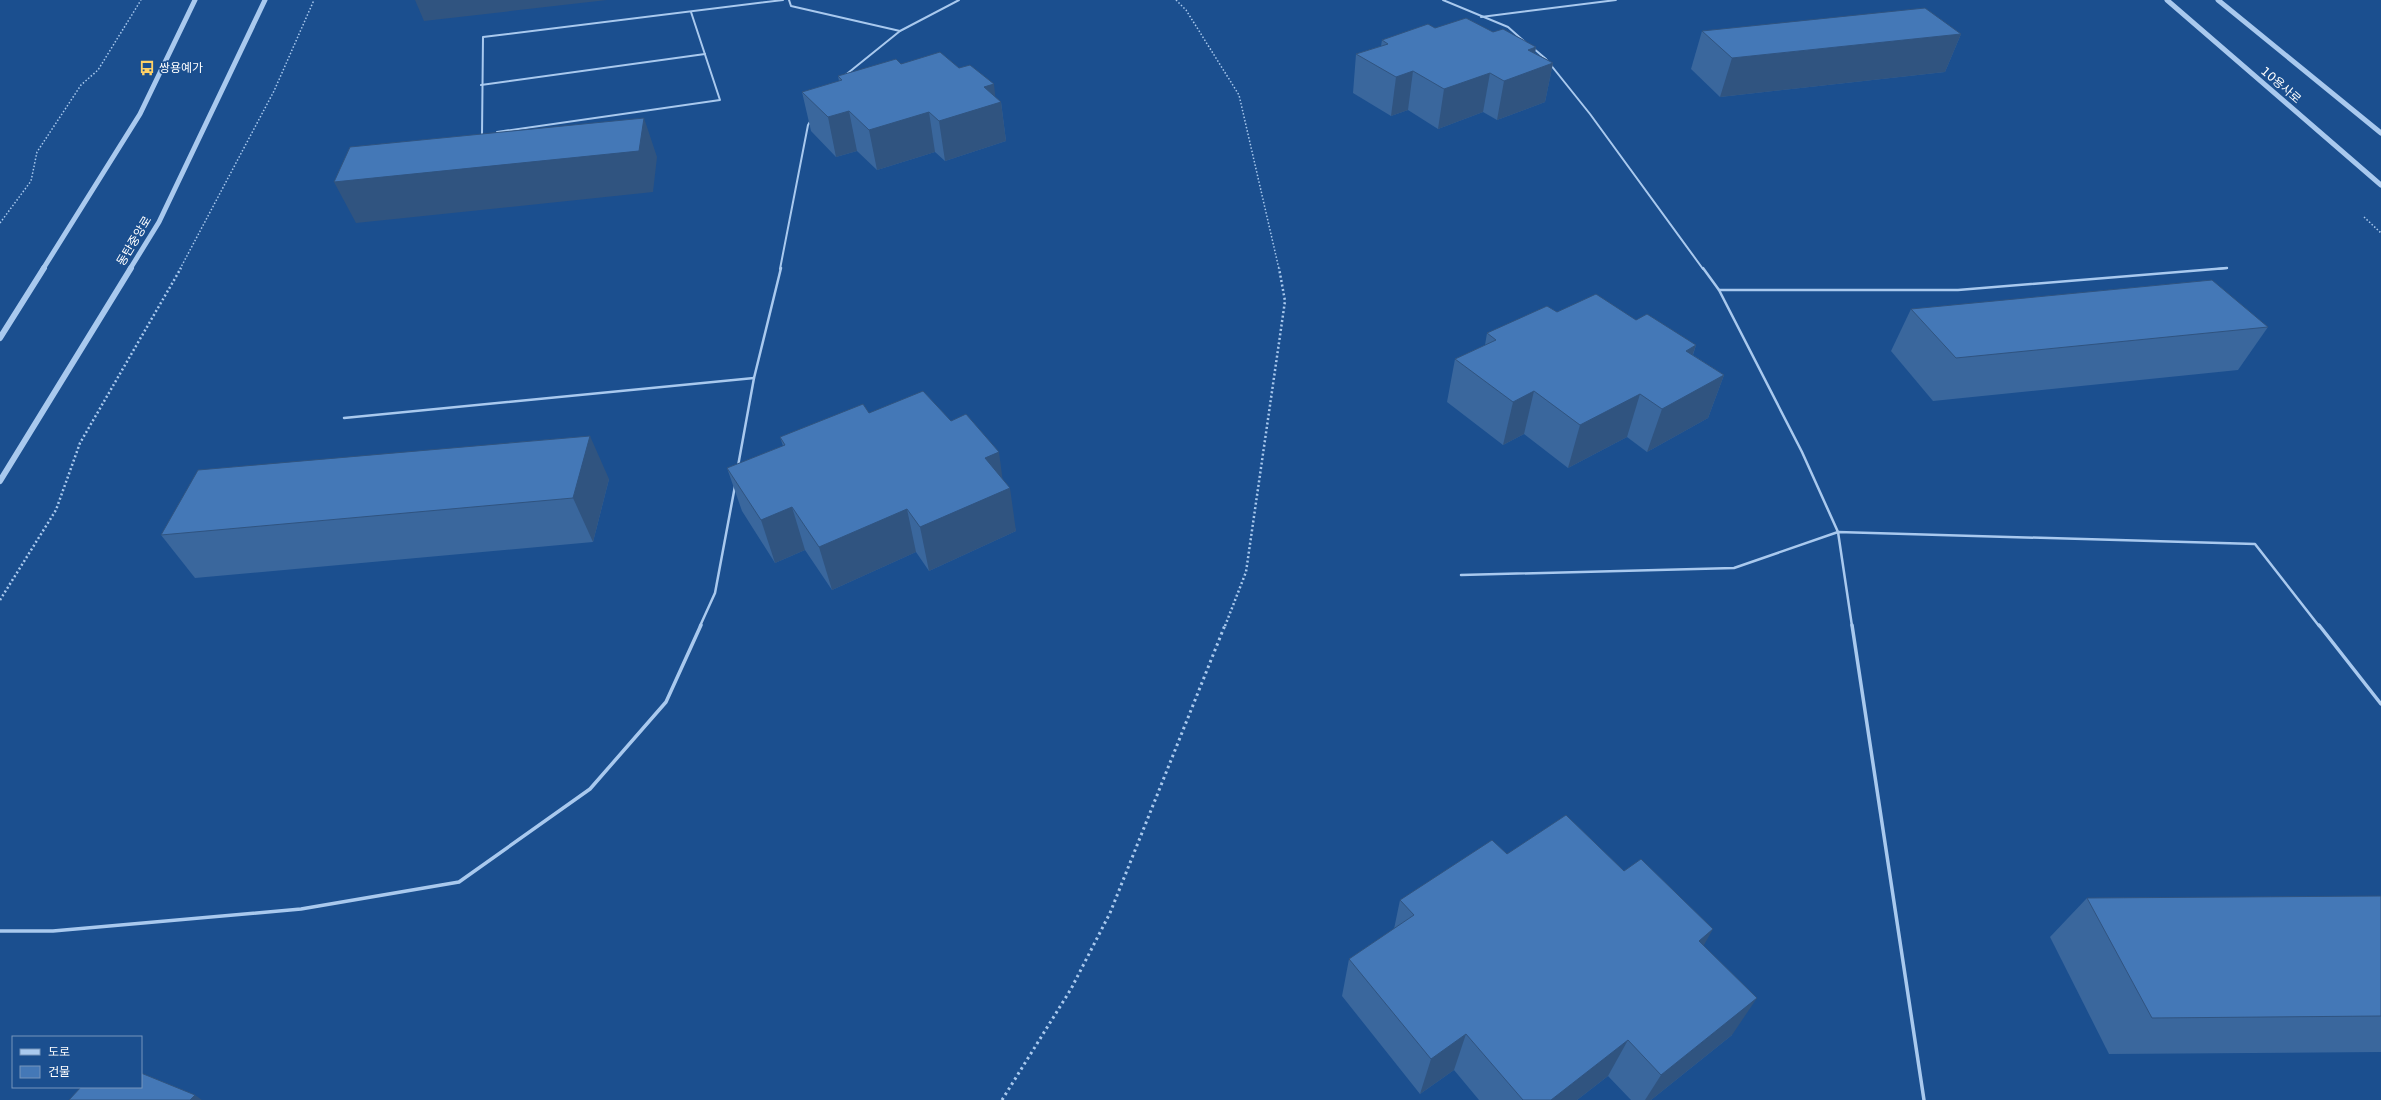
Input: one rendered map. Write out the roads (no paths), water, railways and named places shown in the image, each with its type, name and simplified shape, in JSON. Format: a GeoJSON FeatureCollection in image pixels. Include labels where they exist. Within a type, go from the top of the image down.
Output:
{"type":"FeatureCollection","features":[{"type":"Feature","properties":{"kind":"street"},"geometry":{"type":"LineString","coordinates":[[0,338],[140,114],[195,0]]}},
{"type":"Feature","properties":{"kind":"street","name":"동탄중앙로"},"geometry":{"type":"LineString","coordinates":[[0,480],[159,222],[264,0]]}},
{"type":"Feature","properties":{"kind":"street","name":"10용사로"},"geometry":{"type":"LineString","coordinates":[[2167,0],[2381,185]]}},
{"type":"Feature","properties":{"kind":"street","name":"10용사로"},"geometry":{"type":"LineString","coordinates":[[2218,0],[2381,133]]}},
{"type":"Feature","properties":{"kind":"lane"},"geometry":{"type":"LineString","coordinates":[[488,134],[480,135],[483,36],[783,0]]}},
{"type":"Feature","properties":{"kind":"lane"},"geometry":{"type":"LineString","coordinates":[[788,0],[791,6],[900,31]]}},
{"type":"Feature","properties":{"kind":"lane"},"geometry":{"type":"LineString","coordinates":[[839,83],[848,71],[900,31],[959,0]]}},
{"type":"Feature","properties":{"kind":"lane"},"geometry":{"type":"LineString","coordinates":[[1443,0],[1508,28],[1546,59],[1590,114],[1720,290],[1802,452],[1838,532],[1924,1100]]}},
{"type":"Feature","properties":{"kind":"lane"},"geometry":{"type":"LineString","coordinates":[[1480,17],[1616,0]]}},
{"type":"Feature","properties":{"kind":"lane"},"geometry":{"type":"LineString","coordinates":[[496,132],[720,100],[691,12]]}},
{"type":"Feature","properties":{"kind":"lane"},"geometry":{"type":"LineString","coordinates":[[481,85],[705,54]]}},
{"type":"Feature","properties":{"kind":"lane"},"geometry":{"type":"LineString","coordinates":[[738,470],[754,378],[788,237],[808,125],[812,119]]}},
{"type":"Feature","properties":{"kind":"lane"},"geometry":{"type":"LineString","coordinates":[[1720,290],[1958,290],[2227,268]]}},
{"type":"Feature","properties":{"kind":"lane"},"geometry":{"type":"LineString","coordinates":[[344,418],[754,378]]}},
{"type":"Feature","properties":{"kind":"lane"},"geometry":{"type":"LineString","coordinates":[[0,931],[53,931],[301,909],[459,882],[590,789],[666,702],[715,593],[736,478]]}},
{"type":"Feature","properties":{"kind":"lane"},"geometry":{"type":"LineString","coordinates":[[1461,575],[1734,568],[1838,532],[2255,544],[2381,704]]}},
{"type":"Feature","properties":{"kind":"place","name":"쌍용예가"},"geometry":{"type":"Point","coordinates":[147,68]}}]}
